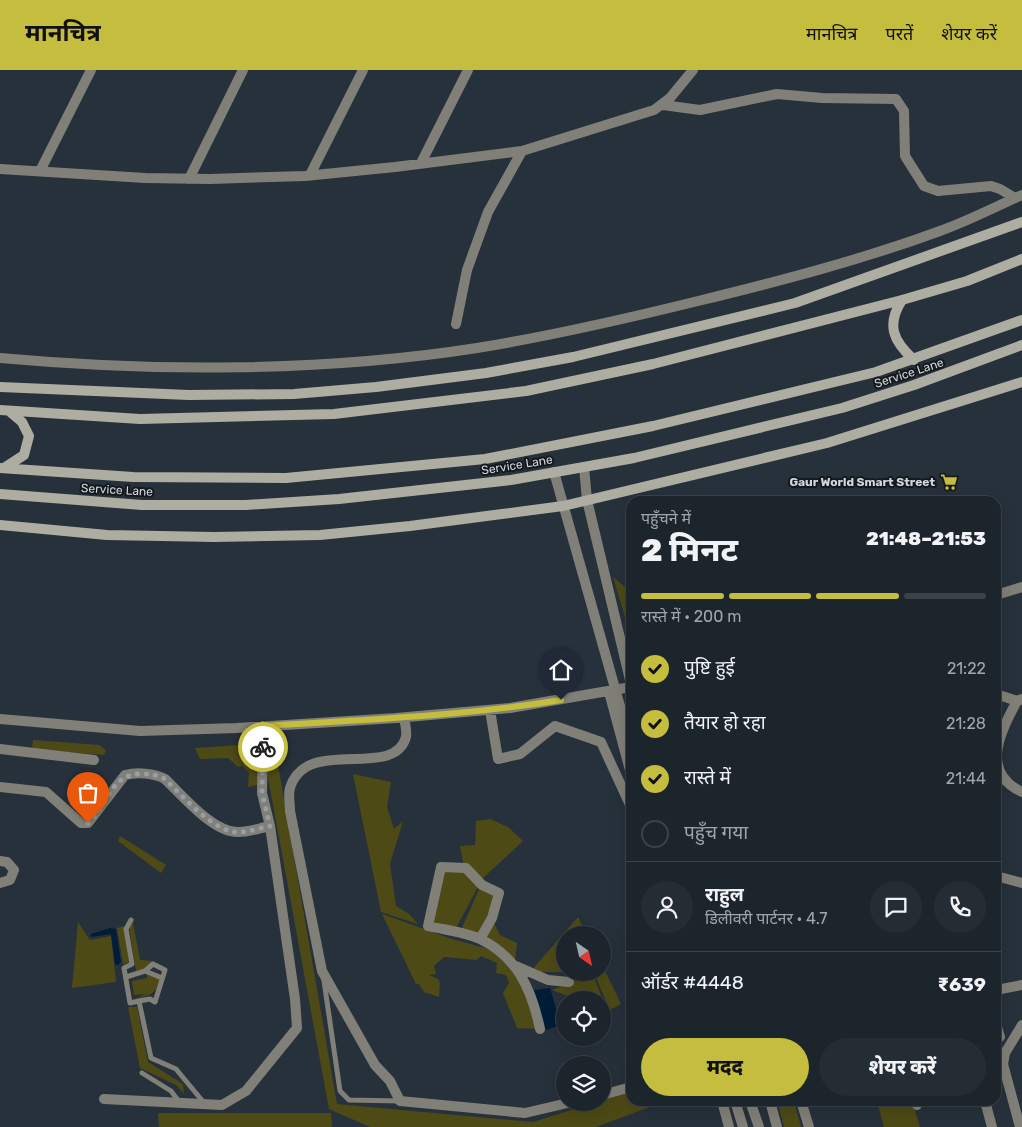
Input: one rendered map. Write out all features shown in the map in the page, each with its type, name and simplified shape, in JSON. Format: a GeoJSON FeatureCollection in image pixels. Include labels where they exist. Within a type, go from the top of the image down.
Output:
{"type":"FeatureCollection","features":[{"type":"Feature","properties":{"kind":"street"},"geometry":{"type":"LineString","coordinates":[[40,171],[91,70]]}},
{"type":"Feature","properties":{"kind":"street"},"geometry":{"type":"LineString","coordinates":[[189,179],[243,70]]}},
{"type":"Feature","properties":{"kind":"street"},"geometry":{"type":"LineString","coordinates":[[310,175],[363,70]]}},
{"type":"Feature","properties":{"kind":"street"},"geometry":{"type":"LineString","coordinates":[[421,163],[468,70]]}},
{"type":"Feature","properties":{"kind":"street"},"geometry":{"type":"LineString","coordinates":[[0,169],[189,179],[310,175],[522,151],[654,110],[663,105],[693,70]]}},
{"type":"Feature","properties":{"kind":"street"},"geometry":{"type":"LineString","coordinates":[[663,105],[700,110],[777,94],[822,98],[896,99],[904,111],[906,156],[924,186],[938,191],[991,186],[1018,197]]}},
{"type":"Feature","properties":{"kind":"street"},"geometry":{"type":"LineString","coordinates":[[456,324],[467,270],[488,212],[522,151]]}},
{"type":"Feature","properties":{"kind":"street"},"geometry":{"type":"LineString","coordinates":[[0,358],[144,366],[242,367],[373,360],[476,348],[624,320],[865,257],[943,230],[1018,197]]}},
{"type":"Feature","properties":{"kind":"street"},"geometry":{"type":"LineString","coordinates":[[0,387],[189,395],[294,394],[376,387],[486,373],[582,355],[795,303],[1022,222]]}},
{"type":"Feature","properties":{"kind":"street"},"geometry":{"type":"LineString","coordinates":[[4,411],[140,418],[334,414],[526,390],[653,364],[902,300],[966,281],[1022,258]]}},
{"type":"Feature","properties":{"kind":"street"},"geometry":{"type":"LineString","coordinates":[[902,300],[895,312],[893,321],[894,336],[904,351],[914,360]]}},
{"type":"Feature","properties":{"kind":"street"},"geometry":{"type":"LineString","coordinates":[[2,468],[133,477],[286,478],[485,459],[653,426],[876,372],[1022,320]]}},
{"type":"Feature","properties":{"kind":"street","name":"Service Lane"},"geometry":{"type":"LineString","coordinates":[[0,494],[142,505],[246,505],[339,500],[510,480],[634,458],[842,408],[914,385],[1022,345]]}},
{"type":"Feature","properties":{"kind":"street"},"geometry":{"type":"LineString","coordinates":[[0,526],[107,535],[214,537],[320,535],[410,526],[563,506],[827,443],[1022,382]]}},
{"type":"Feature","properties":{"kind":"street"},"geometry":{"type":"LineString","coordinates":[[2,468],[24,455],[29,436],[22,422],[4,411]]}},
{"type":"Feature","properties":{"kind":"street"},"geometry":{"type":"LineString","coordinates":[[584,467],[587,500],[626,665]]}},
{"type":"Feature","properties":{"kind":"street"},"geometry":{"type":"LineString","coordinates":[[554,472],[612,691],[626,752]]}},
{"type":"Feature","properties":{"kind":"street"},"geometry":{"type":"LineString","coordinates":[[1001,592],[1022,586]]}},
{"type":"Feature","properties":{"kind":"street"},"geometry":{"type":"LineString","coordinates":[[0,719],[140,731],[263,726],[404,718],[490,710],[626,687]]}},
{"type":"Feature","properties":{"kind":"street"},"geometry":{"type":"LineString","coordinates":[[612,691],[626,731]]}},
{"type":"Feature","properties":{"kind":"street"},"geometry":{"type":"LineString","coordinates":[[1001,695],[1020,700],[1001,732]]}},
{"type":"Feature","properties":{"kind":"street"},"geometry":{"type":"LineString","coordinates":[[490,710],[498,760],[520,754],[555,726],[601,742],[626,796]]}},
{"type":"Feature","properties":{"kind":"street"},"geometry":{"type":"LineString","coordinates":[[404,718],[407,735],[401,748],[389,756],[318,762],[304,767],[294,778],[289,790],[290,811],[322,971],[375,1065],[390,1082],[400,1100],[525,1113],[556,1106]]}},
{"type":"Feature","properties":{"kind":"street"},"geometry":{"type":"LineString","coordinates":[[104,1099],[222,1105],[234,1100],[246,1091],[297,1028],[295,999],[270,826],[262,793],[263,726]]}},
{"type":"Feature","properties":{"kind":"street"},"geometry":{"type":"LineString","coordinates":[[0,749],[94,760]]}},
{"type":"Feature","properties":{"kind":"street"},"geometry":{"type":"LineString","coordinates":[[0,787],[46,792],[81,823],[88,823],[125,776],[132,773],[158,775],[165,779],[214,824],[228,831],[239,832],[270,826]]}},
{"type":"Feature","properties":{"kind":"street"},"geometry":{"type":"LineString","coordinates":[[1001,773],[1010,784],[1022,792]]}},
{"type":"Feature","properties":{"kind":"street"},"geometry":{"type":"LineString","coordinates":[[0,861],[7,862],[14,870],[10,880],[0,883]]}},
{"type":"Feature","properties":{"kind":"street"},"geometry":{"type":"LineString","coordinates":[[480,939],[492,918],[499,893],[482,885],[466,868],[441,867],[428,926],[480,939],[509,959],[517,967],[548,980],[569,982]]}},
{"type":"Feature","properties":{"kind":"street"},"geometry":{"type":"LineString","coordinates":[[1001,877],[1022,883]]}},
{"type":"Feature","properties":{"kind":"street"},"geometry":{"type":"LineString","coordinates":[[509,959],[534,1000],[540,1029]]}},
{"type":"Feature","properties":{"kind":"street"},"geometry":{"type":"LineString","coordinates":[[1001,989],[1022,985]]}},
{"type":"Feature","properties":{"kind":"street"},"geometry":{"type":"LineString","coordinates":[[1020,1127],[1015,1115],[1004,1064],[1005,1053],[1022,1025]]}},
{"type":"Feature","properties":{"kind":"street"},"geometry":{"type":"LineString","coordinates":[[611,1093],[626,1088]]}},
{"type":"Feature","properties":{"kind":"street"},"geometry":{"type":"LineString","coordinates":[[723,1106],[729,1127]]}},
{"type":"Feature","properties":{"kind":"street"},"geometry":{"type":"LineString","coordinates":[[737,1106],[743,1127]]}},
{"type":"Feature","properties":{"kind":"street"},"geometry":{"type":"LineString","coordinates":[[752,1106],[759,1127]]}},
{"type":"Feature","properties":{"kind":"street"},"geometry":{"type":"LineString","coordinates":[[771,1106],[777,1127]]}},
{"type":"Feature","properties":{"kind":"street"},"geometry":{"type":"LineString","coordinates":[[802,1106],[808,1127]]}},
{"type":"Feature","properties":{"kind":"street"},"geometry":{"type":"LineString","coordinates":[[986,1106],[992,1127]]}},
{"type":"Feature","properties":{"kind":"lane"},"geometry":{"type":"LineString","coordinates":[[126,977],[145,971],[153,964],[165,970],[155,1002],[150,999],[130,1003],[124,968],[132,964],[126,929],[131,920]]}},
{"type":"Feature","properties":{"kind":"lane"},"geometry":{"type":"LineString","coordinates":[[145,971],[162,978]]}},
{"type":"Feature","properties":{"kind":"lane"},"geometry":{"type":"LineString","coordinates":[[322,971],[340,1091],[349,1100],[400,1100]]}},
{"type":"Feature","properties":{"kind":"lane"},"geometry":{"type":"LineString","coordinates":[[139,1001],[151,1058],[176,1069],[205,1104]]}},
{"type":"Feature","properties":{"kind":"lane"},"geometry":{"type":"LineString","coordinates":[[142,1072],[171,1090],[180,1103]]}},
{"type":"Feature","properties":{"kind":"shaded area"},"geometry":{"type":"Polygon","coordinates":[[[613,577],[626,588],[626,620],[613,577]]]}},
{"type":"Feature","properties":{"kind":"shaded area"},"geometry":{"type":"Polygon","coordinates":[[[33,740],[99,745],[106,750],[104,755],[32,749],[33,740]]]}},
{"type":"Feature","properties":{"kind":"shaded area"},"geometry":{"type":"Polygon","coordinates":[[[255,744],[258,785],[248,787],[249,773],[242,766],[238,767],[228,758],[200,759],[195,748],[255,744]]]}},
{"type":"Feature","properties":{"kind":"shaded area"},"geometry":{"type":"Polygon","coordinates":[[[277,759],[337,1104],[533,1122],[568,1111],[611,1111],[611,1097],[626,1093],[626,1106],[653,1106],[596,1127],[370,1127],[329,1109],[266,767],[277,759]]]}},
{"type":"Feature","properties":{"kind":"shaded area"},"geometry":{"type":"Polygon","coordinates":[[[353,774],[391,782],[387,807],[394,829],[403,821],[390,864],[396,906],[409,914],[418,924],[381,912],[353,774]]]}},
{"type":"Feature","properties":{"kind":"shaded area"},"geometry":{"type":"Polygon","coordinates":[[[490,819],[508,827],[523,841],[481,880],[463,862],[460,846],[475,845],[476,821],[490,819]]]}},
{"type":"Feature","properties":{"kind":"shaded area"},"geometry":{"type":"Polygon","coordinates":[[[120,836],[166,865],[161,873],[118,841],[120,836]]]}},
{"type":"Feature","properties":{"kind":"shaded area"},"geometry":{"type":"Polygon","coordinates":[[[443,868],[467,871],[479,885],[455,930],[429,925],[443,868]]]}},
{"type":"Feature","properties":{"kind":"shaded area"},"geometry":{"type":"Polygon","coordinates":[[[480,887],[497,894],[491,914],[476,936],[461,930],[480,887]]]}},
{"type":"Feature","properties":{"kind":"shaded area"},"geometry":{"type":"Polygon","coordinates":[[[382,914],[452,939],[496,951],[523,986],[539,1029],[517,1028],[503,993],[509,983],[506,975],[496,973],[497,963],[481,956],[477,960],[444,957],[434,966],[436,974],[429,975],[438,979],[440,983],[439,997],[424,992],[419,984],[416,984],[382,914]]]}},
{"type":"Feature","properties":{"kind":"shaded area"},"geometry":{"type":"Polygon","coordinates":[[[578,917],[582,926],[570,926],[578,917]]]}},
{"type":"Feature","properties":{"kind":"shaded area"},"geometry":{"type":"Polygon","coordinates":[[[493,921],[500,935],[517,943],[515,960],[483,937],[493,921]]]}},
{"type":"Feature","properties":{"kind":"shaded area"},"geometry":{"type":"Polygon","coordinates":[[[78,922],[90,940],[111,936],[116,982],[72,988],[78,922]]]}},
{"type":"Feature","properties":{"kind":"shaded area"},"geometry":{"type":"Polygon","coordinates":[[[133,923],[140,960],[154,961],[146,969],[136,971],[129,927],[133,923]]]}},
{"type":"Feature","properties":{"kind":"shaded area"},"geometry":{"type":"Polygon","coordinates":[[[124,926],[129,962],[123,964],[117,928],[124,926]]]}},
{"type":"Feature","properties":{"kind":"shaded area"},"geometry":{"type":"Polygon","coordinates":[[[556,942],[556,972],[530,972],[556,942]]]}},
{"type":"Feature","properties":{"kind":"shaded area"},"geometry":{"type":"Polygon","coordinates":[[[147,975],[161,978],[152,993],[135,999],[146,994],[134,995],[132,981],[147,978],[147,975]]]}},
{"type":"Feature","properties":{"kind":"shaded area"},"geometry":{"type":"Polygon","coordinates":[[[575,981],[596,981],[599,991],[556,992],[552,990],[575,981]]]}},
{"type":"Feature","properties":{"kind":"shaded area"},"geometry":{"type":"Polygon","coordinates":[[[597,981],[610,981],[621,1004],[611,1009],[611,991],[602,991],[597,981]]]}},
{"type":"Feature","properties":{"kind":"shaded area"},"geometry":{"type":"Polygon","coordinates":[[[128,1007],[137,1007],[148,1062],[183,1084],[184,1094],[176,1085],[140,1068],[128,1007]]]}},
{"type":"Feature","properties":{"kind":"shaded area"},"geometry":{"type":"Polygon","coordinates":[[[778,1106],[795,1106],[801,1127],[784,1127],[778,1106]]]}},
{"type":"Feature","properties":{"kind":"shaded area"},"geometry":{"type":"Polygon","coordinates":[[[878,1106],[914,1106],[920,1127],[884,1127],[878,1106]]]}},
{"type":"Feature","properties":{"kind":"shaded area"},"geometry":{"type":"Polygon","coordinates":[[[158,1113],[331,1113],[332,1127],[159,1127],[158,1113]]]}},
{"type":"Feature","properties":{"kind":"water"},"geometry":{"type":"Polygon","coordinates":[[[110,928],[116,929],[121,962],[118,965],[115,964],[111,934],[91,937],[91,934],[110,928]]]}},
{"type":"Feature","properties":{"kind":"water"},"geometry":{"type":"Polygon","coordinates":[[[550,988],[556,1008],[556,1027],[546,1030],[534,990],[550,988]]]}},
{"type":"Feature","properties":{"kind":"way so far"},"geometry":{"type":"LineString","coordinates":[[88,823],[95,818],[118,783],[125,776],[132,773],[158,775],[165,779],[214,824],[228,831],[239,832],[270,826],[262,793],[263,747]]}},
{"type":"Feature","properties":{"kind":"place","name":"Gaur World Smart Street"},"geometry":{"type":"Point","coordinates":[949,482]}},
{"type":"Feature","properties":{"kind":"route"},"geometry":{"type":"LineString","coordinates":[[263,747],[263,726],[422,716],[510,708],[561,700]]}}]}
